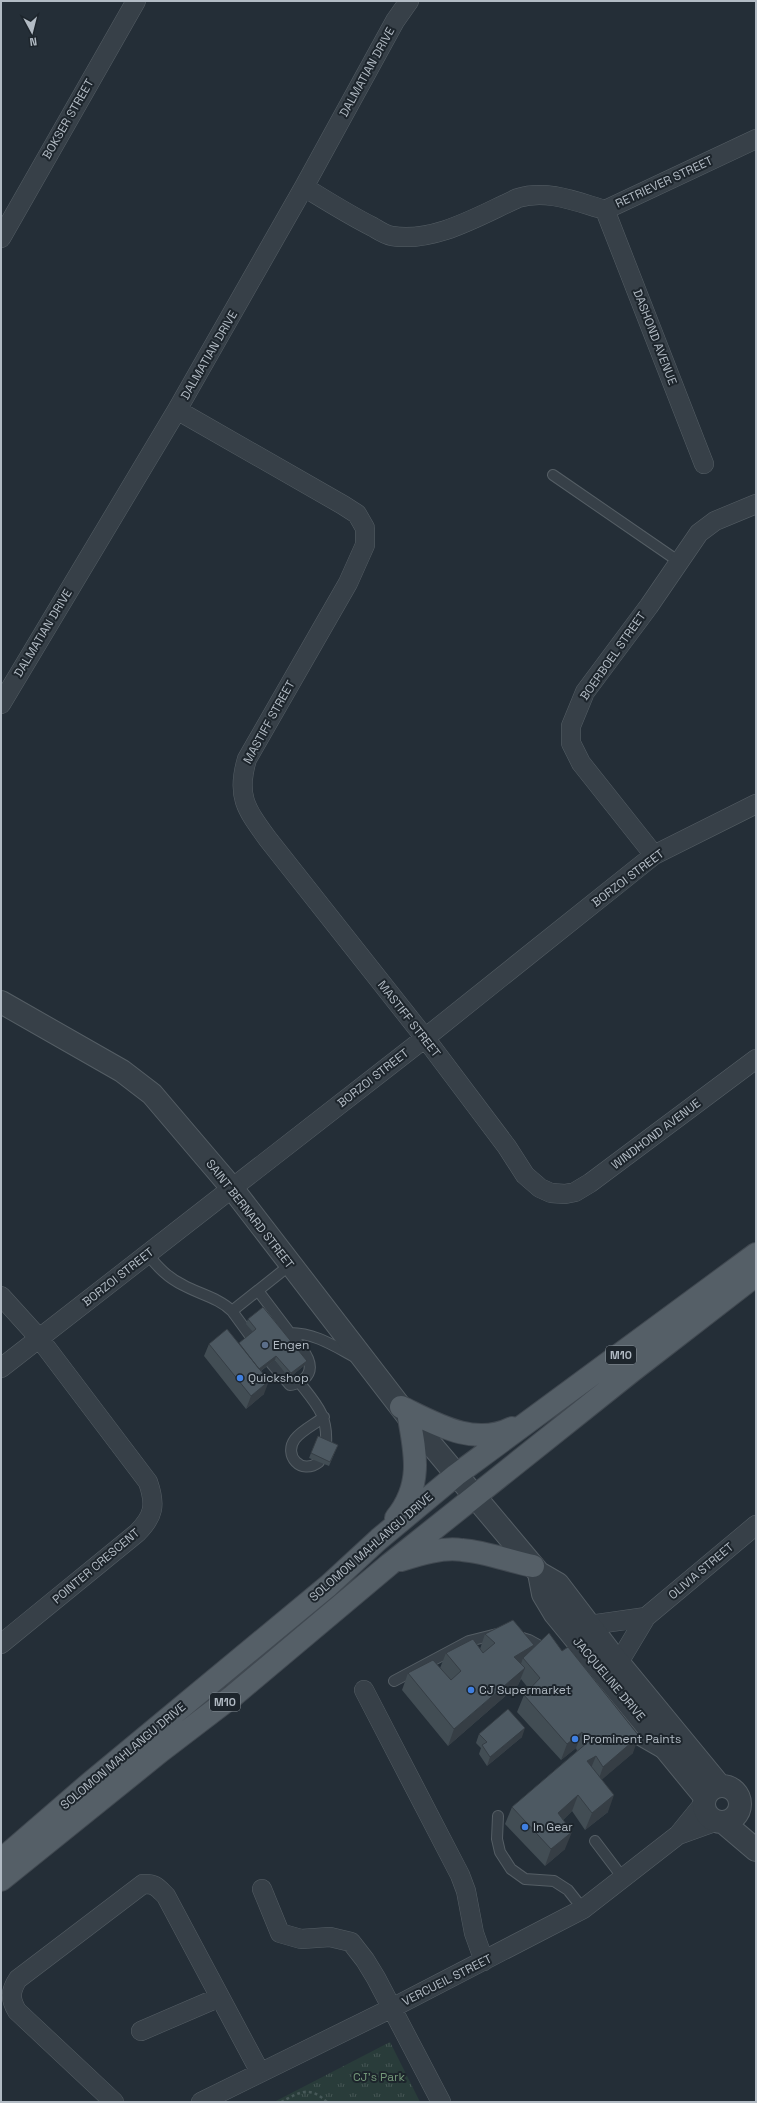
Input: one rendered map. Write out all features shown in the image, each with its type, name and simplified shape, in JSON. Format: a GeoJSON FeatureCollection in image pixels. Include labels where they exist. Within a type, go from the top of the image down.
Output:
{"type":"FeatureCollection","features":[{"type":"Feature","properties":{"kind":"main road","name":"SOLOMON MAHLANGU DRIVE"},"geometry":{"type":"LineString","coordinates":[[1,1860],[90,1783],[328,1586],[379,1539],[456,1475],[544,1412],[756,1254]]}},
{"type":"Feature","properties":{"kind":"main road","name":"SOLOMON MAHLANGU DRIVE"},"geometry":{"type":"LineString","coordinates":[[1,1880],[161,1751],[233,1696],[390,1564],[756,1275]]}},
{"type":"Feature","properties":{"kind":"main road"},"geometry":{"type":"LineString","coordinates":[[405,1412],[458,1432],[485,1436],[491,1436],[509,1430],[544,1412]]}},
{"type":"Feature","properties":{"kind":"main road"},"geometry":{"type":"LineString","coordinates":[[379,1539],[407,1505],[413,1485],[415,1473],[415,1448],[405,1412]]}},
{"type":"Feature","properties":{"kind":"main road"},"geometry":{"type":"LineString","coordinates":[[390,1564],[420,1554],[457,1549],[480,1553],[536,1570]]}},
{"type":"Feature","properties":{"kind":"street","name":"BOKSER STREET"},"geometry":{"type":"LineString","coordinates":[[1,238],[136,1]]}},
{"type":"Feature","properties":{"kind":"street","name":"DALMATIAN DRIVE"},"geometry":{"type":"LineString","coordinates":[[1,704],[177,410],[304,187],[395,21],[409,1]]}},
{"type":"Feature","properties":{"kind":"street","name":"RETRIEVER STREET"},"geometry":{"type":"LineString","coordinates":[[304,187],[344,212],[390,236],[409,237],[440,231],[530,194],[563,198],[606,210],[756,139]]}},
{"type":"Feature","properties":{"kind":"street","name":"DASHOND AVENUE"},"geometry":{"type":"LineString","coordinates":[[606,210],[704,464]]}},
{"type":"Feature","properties":{"kind":"street","name":"MASTIFF STREET"},"geometry":{"type":"LineString","coordinates":[[177,410],[343,504],[357,514],[365,528],[365,545],[356,565],[247,759],[241,787],[245,805],[251,816],[425,1038],[507,1147],[525,1175],[540,1188],[551,1193]]}},
{"type":"Feature","properties":{"kind":"street","name":"BOERBOEL STREET"},"geometry":{"type":"LineString","coordinates":[[654,855],[581,762],[571,743],[571,726],[585,692],[649,606],[678,561],[699,533],[720,519],[756,504]]}},
{"type":"Feature","properties":{"kind":"street","name":"BORZOI STREET"},"geometry":{"type":"LineString","coordinates":[[1,1368],[425,1038],[654,855],[756,804]]}},
{"type":"Feature","properties":{"kind":"street","name":"SAINT BERNARD STREET"},"geometry":{"type":"LineString","coordinates":[[1,1002],[122,1071],[141,1084],[152,1094],[232,1188],[367,1364],[456,1475]]}},
{"type":"Feature","properties":{"kind":"street","name":"WINDHOND AVENUE"},"geometry":{"type":"LineString","coordinates":[[551,1193],[565,1194],[575,1192],[590,1183],[756,1059]]}},
{"type":"Feature","properties":{"kind":"street","name":"POINTER CRESCENT"},"geometry":{"type":"LineString","coordinates":[[1,1296],[39,1338],[148,1482],[152,1494],[153,1507],[151,1517],[137,1533],[1,1644]]}},
{"type":"Feature","properties":{"kind":"street","name":"JACQUELINE DRIVE"},"geometry":{"type":"LineString","coordinates":[[456,1475],[536,1570],[558,1584],[618,1662],[710,1795]]}},
{"type":"Feature","properties":{"kind":"street","name":"OLIVIA STREET"},"geometry":{"type":"LineString","coordinates":[[618,1662],[646,1617],[756,1525]]}},
{"type":"Feature","properties":{"kind":"street","name":"JACQUELINE DRIVE"},"geometry":{"type":"LineString","coordinates":[[536,1570],[543,1594],[555,1614],[581,1648],[676,1760],[710,1795]]}},
{"type":"Feature","properties":{"kind":"street"},"geometry":{"type":"LineString","coordinates":[[590,1625],[646,1617]]}},
{"type":"Feature","properties":{"kind":"street"},"geometry":{"type":"LineString","coordinates":[[364,1690],[460,1875],[466,1891],[474,1933],[484,1961]]}},
{"type":"Feature","properties":{"kind":"street"},"geometry":{"type":"LineString","coordinates":[[756,1836],[739,1807],[738,1796],[735,1792],[730,1788],[710,1795],[707,1814],[720,1821],[756,1850]]}},
{"type":"Feature","properties":{"kind":"street","name":"VERCUEIL STREET"},"geometry":{"type":"LineString","coordinates":[[201,2102],[392,2008],[583,1909],[678,1835],[710,1795]]}},
{"type":"Feature","properties":{"kind":"street"},"geometry":{"type":"LineString","coordinates":[[720,1821],[734,1817],[739,1807]]}},
{"type":"Feature","properties":{"kind":"street","name":"VERCUEIL STREET"},"geometry":{"type":"LineString","coordinates":[[678,1835],[720,1821]]}},
{"type":"Feature","properties":{"kind":"street"},"geometry":{"type":"LineString","coordinates":[[114,2102],[17,2012],[11,1996],[12,1987],[18,1980],[144,1884],[151,1883],[157,1886],[166,1896],[260,2072]]}},
{"type":"Feature","properties":{"kind":"street"},"geometry":{"type":"LineString","coordinates":[[262,1889],[280,1932],[300,1939],[330,1937],[351,1942],[365,1960],[392,2008],[440,2102]]}},
{"type":"Feature","properties":{"kind":"street"},"geometry":{"type":"LineString","coordinates":[[141,2031],[220,1998]]}},
{"type":"Feature","properties":{"kind":"lane"},"geometry":{"type":"LineString","coordinates":[[553,475],[678,561]]}},
{"type":"Feature","properties":{"kind":"lane"},"geometry":{"type":"LineString","coordinates":[[148,1255],[169,1276],[220,1302],[232,1311],[251,1337]]}},
{"type":"Feature","properties":{"kind":"lane"},"geometry":{"type":"LineString","coordinates":[[232,1311],[259,1292],[290,1265]]}},
{"type":"Feature","properties":{"kind":"lane"},"geometry":{"type":"LineString","coordinates":[[259,1292],[287,1336],[306,1354],[311,1366],[308,1375],[294,1385],[287,1383],[271,1363]]}},
{"type":"Feature","properties":{"kind":"lane"},"geometry":{"type":"LineString","coordinates":[[287,1336],[307,1335],[320,1339],[367,1364]]}},
{"type":"Feature","properties":{"kind":"lane"},"geometry":{"type":"LineString","coordinates":[[299,1382],[324,1418],[327,1429],[326,1445]]}},
{"type":"Feature","properties":{"kind":"lane"},"geometry":{"type":"LineString","coordinates":[[319,1462],[310,1468],[302,1467],[296,1463],[292,1452],[295,1439],[324,1418]]}},
{"type":"Feature","properties":{"kind":"lane"},"geometry":{"type":"LineString","coordinates":[[394,1681],[469,1641],[492,1634],[508,1633],[530,1640],[556,1656]]}},
{"type":"Feature","properties":{"kind":"lane"},"geometry":{"type":"LineString","coordinates":[[620,1728],[676,1760]]}},
{"type":"Feature","properties":{"kind":"lane"},"geometry":{"type":"LineString","coordinates":[[498,1816],[497,1839],[500,1852],[511,1869],[525,1879],[554,1881],[568,1890],[583,1909]]}},
{"type":"Feature","properties":{"kind":"lane"},"geometry":{"type":"LineString","coordinates":[[595,1841],[623,1878]]}},
{"type":"Feature","properties":{"kind":"path"},"geometry":{"type":"LineString","coordinates":[[281,2102],[307,2090],[316,2093],[327,2102]]}},
{"type":"Feature","properties":{"kind":"green space","name":"CJ's Park"},"geometry":{"type":"Polygon","coordinates":[[[390,2042],[420,2102],[274,2102],[390,2042]]]}},
{"type":"Feature","properties":{"kind":"building"},"geometry":{"type":"Polygon","coordinates":[[[263,1307],[307,1361],[291,1373],[276,1356],[259,1369],[239,1343],[256,1329],[248,1319],[263,1307]]]}},
{"type":"Feature","properties":{"kind":"building"},"geometry":{"type":"Polygon","coordinates":[[[227,1329],[269,1381],[251,1396],[209,1344],[227,1329]]]}},
{"type":"Feature","properties":{"kind":"building"},"geometry":{"type":"Polygon","coordinates":[[[318,1436],[338,1445],[330,1462],[311,1453],[318,1436]]]}},
{"type":"Feature","properties":{"kind":"building"},"geometry":{"type":"Polygon","coordinates":[[[513,1620],[534,1645],[514,1657],[525,1668],[454,1729],[408,1673],[433,1660],[451,1680],[461,1671],[446,1653],[473,1639],[483,1653],[495,1643],[485,1634],[513,1620]]]}},
{"type":"Feature","properties":{"kind":"building"},"geometry":{"type":"Polygon","coordinates":[[[549,1633],[562,1651],[568,1647],[639,1736],[603,1767],[596,1756],[587,1761],[614,1795],[592,1813],[578,1795],[558,1813],[572,1832],[551,1849],[512,1807],[588,1742],[582,1732],[567,1744],[524,1695],[540,1678],[523,1658],[549,1633]]]}},
{"type":"Feature","properties":{"kind":"building"},"geometry":{"type":"Polygon","coordinates":[[[508,1709],[525,1728],[490,1757],[482,1745],[487,1742],[479,1734],[508,1709]]]}},
{"type":"Feature","properties":{"kind":"place","name":"Engen"},"geometry":{"type":"Point","coordinates":[265,1345]}},
{"type":"Feature","properties":{"kind":"place","name":"Quickshop"},"geometry":{"type":"Point","coordinates":[240,1378]}},
{"type":"Feature","properties":{"kind":"place","name":"CJ Supermarket"},"geometry":{"type":"Point","coordinates":[471,1690]}},
{"type":"Feature","properties":{"kind":"place","name":"Prominent Paints"},"geometry":{"type":"Point","coordinates":[575,1739]}},
{"type":"Feature","properties":{"kind":"place","name":"In Gear"},"geometry":{"type":"Point","coordinates":[525,1827]}}]}
